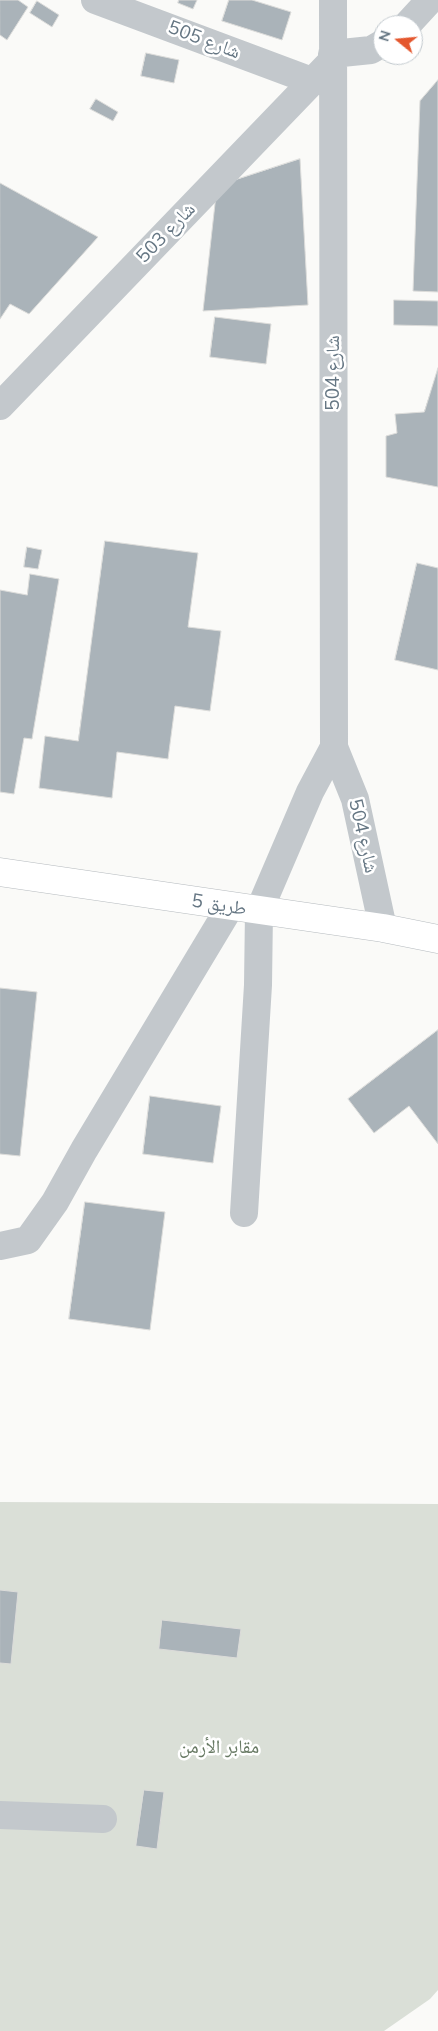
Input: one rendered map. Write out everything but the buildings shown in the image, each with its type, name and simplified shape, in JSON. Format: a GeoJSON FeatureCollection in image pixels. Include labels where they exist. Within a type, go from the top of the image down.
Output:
{"type":"FeatureCollection","features":[{"type":"Feature","properties":{"kind":"main road","name":"طريق 5"},"geometry":{"type":"LineString","coordinates":[[0,872],[383,928],[438,939]]}},
{"type":"Feature","properties":{"kind":"street","name":"شارع 505"},"geometry":{"type":"LineString","coordinates":[[95,0],[312,80]]}},
{"type":"Feature","properties":{"kind":"street","name":"شارع 504"},"geometry":{"type":"LineString","coordinates":[[333,0],[334,747],[355,799],[383,928]]}},
{"type":"Feature","properties":{"kind":"street"},"geometry":{"type":"LineString","coordinates":[[416,15],[430,0]]}},
{"type":"Feature","properties":{"kind":"street"},"geometry":{"type":"LineString","coordinates":[[332,58],[373,49]]}},
{"type":"Feature","properties":{"kind":"street","name":"شارع 503"},"geometry":{"type":"LineString","coordinates":[[0,406],[332,58]]}},
{"type":"Feature","properties":{"kind":"street","name":"شارع 504"},"geometry":{"type":"LineString","coordinates":[[259,911],[310,792],[334,747]]}},
{"type":"Feature","properties":{"kind":"street"},"geometry":{"type":"LineString","coordinates":[[0,1246],[28,1240],[55,1202],[230,906]]}},
{"type":"Feature","properties":{"kind":"street"},"geometry":{"type":"LineString","coordinates":[[244,1213],[258,985],[259,911]]}},
{"type":"Feature","properties":{"kind":"street"},"geometry":{"type":"LineString","coordinates":[[0,1815],[103,1819]]}},
{"type":"Feature","properties":{"kind":"green space","name":"مقابر الأرمن"},"geometry":{"type":"Polygon","coordinates":[[[0,1502],[438,1504],[438,1990],[430,1999],[384,2031],[0,2031],[0,1502]]]}}]}
